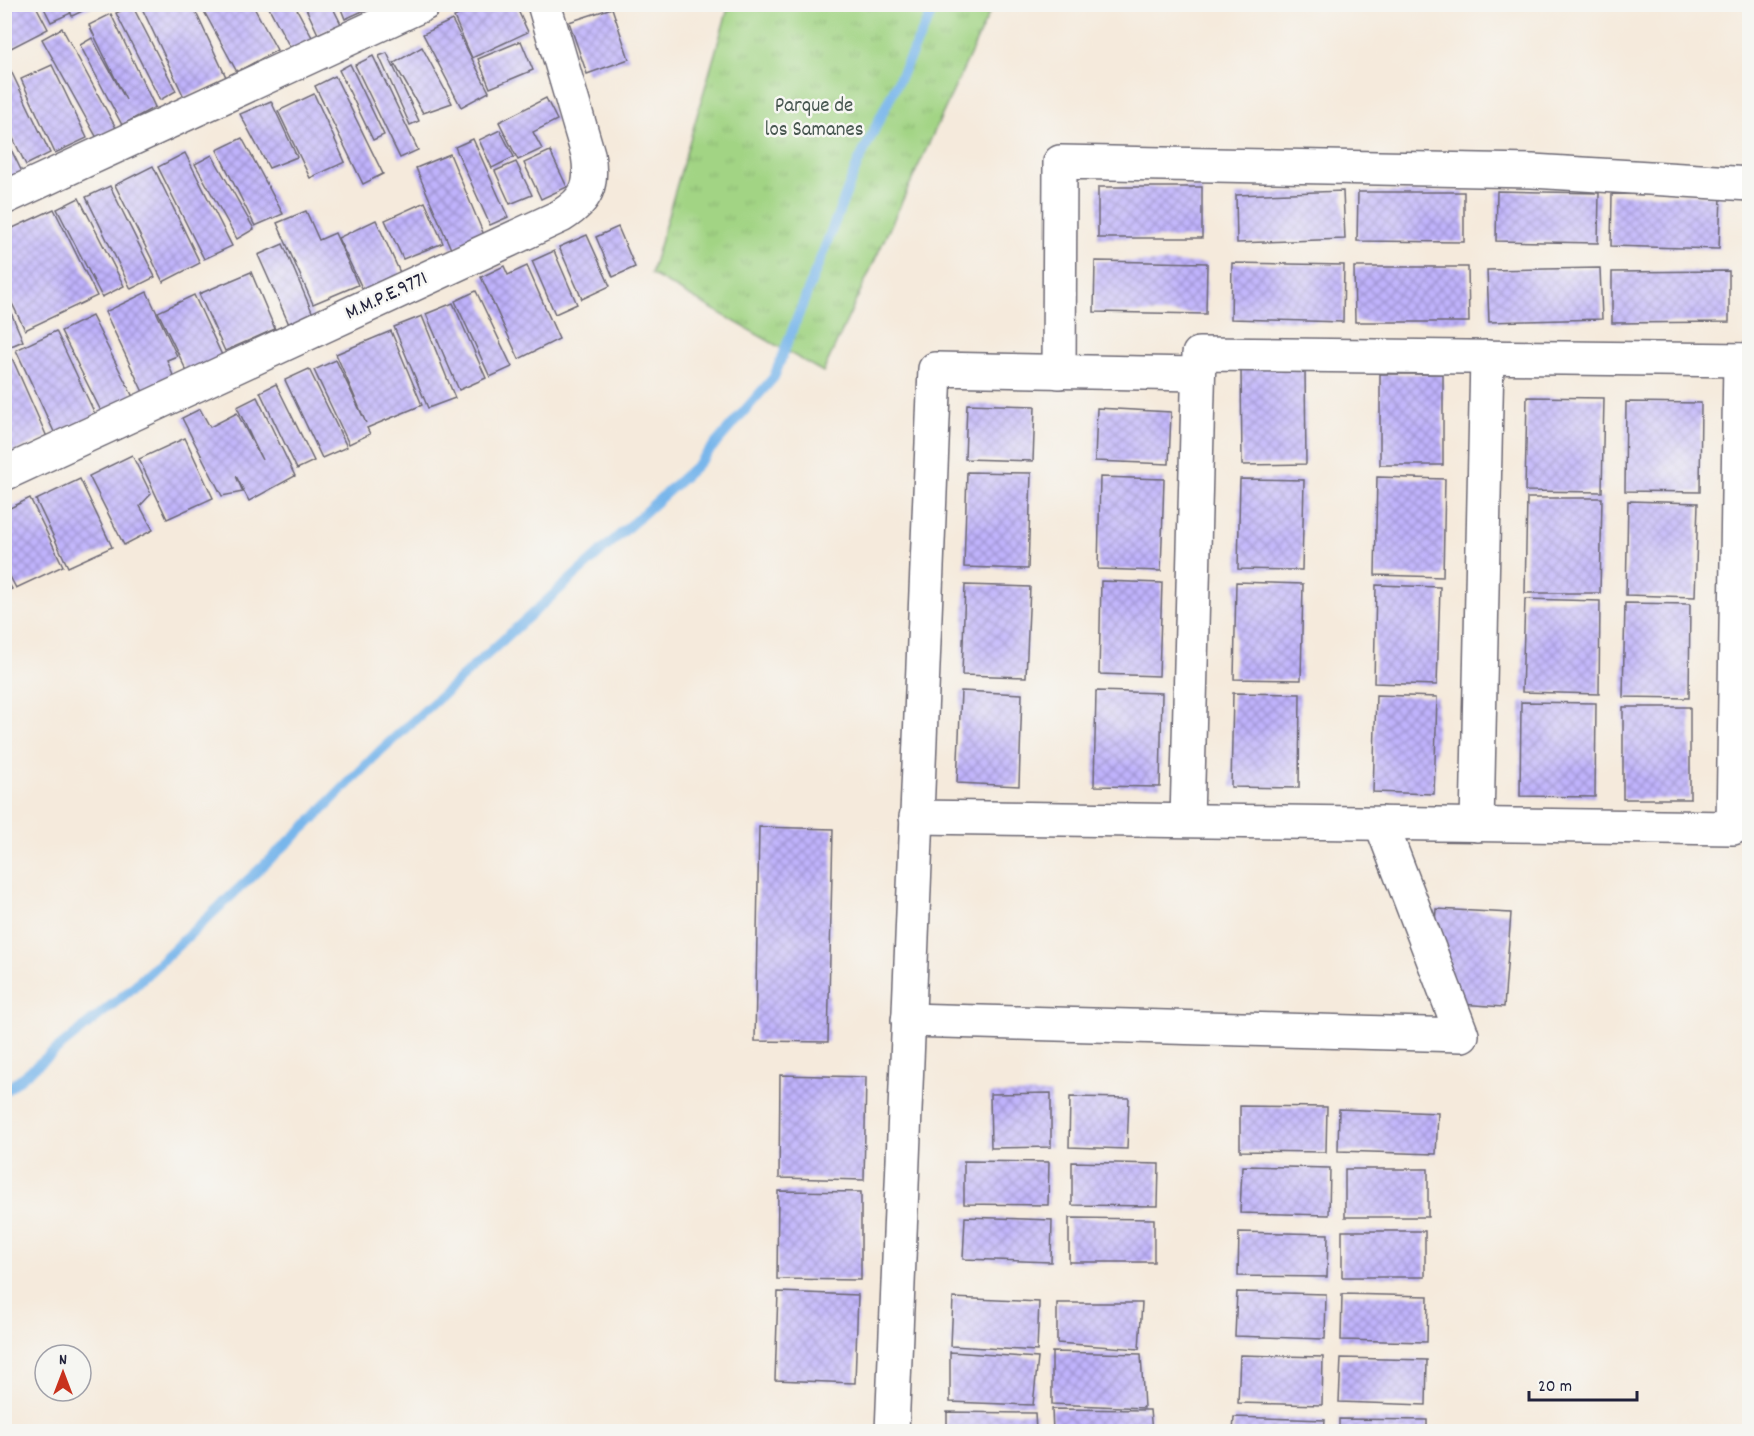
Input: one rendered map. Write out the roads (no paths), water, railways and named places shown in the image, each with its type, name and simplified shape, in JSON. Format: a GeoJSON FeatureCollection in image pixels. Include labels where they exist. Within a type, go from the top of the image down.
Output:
{"type":"FeatureCollection","features":[{"type":"Feature","properties":{"kind":"street"},"geometry":{"type":"LineString","coordinates":[[4,198],[424,4]]}},
{"type":"Feature","properties":{"kind":"street","name":"M.M.P.E.9771"},"geometry":{"type":"LineString","coordinates":[[4,474],[561,216],[576,207],[586,192],[591,173],[588,154],[544,4]]}},
{"type":"Feature","properties":{"kind":"street"},"geometry":{"type":"LineString","coordinates":[[1059,372],[1060,162],[1532,171],[1749,184]]}},
{"type":"Feature","properties":{"kind":"street"},"geometry":{"type":"LineString","coordinates":[[916,817],[1733,828],[1745,360],[1199,354],[1187,820]]}},
{"type":"Feature","properties":{"kind":"street"},"geometry":{"type":"LineString","coordinates":[[1477,825],[1487,357]]}},
{"type":"Feature","properties":{"kind":"street"},"geometry":{"type":"LineString","coordinates":[[891,1431],[935,369],[1197,374]]}},
{"type":"Feature","properties":{"kind":"street"},"geometry":{"type":"LineString","coordinates":[[908,1020],[1462,1035],[1381,823]]}},
{"type":"Feature","properties":{"kind":"waterway"},"geometry":{"type":"LineString","coordinates":[[4,1092],[129,991],[309,823],[380,751],[696,466],[774,377],[858,163],[936,4]]}},
{"type":"Feature","properties":{"kind":"park label","name":"Parque de los Samanes"},"geometry":{"type":"Point","coordinates":[814,119]}}]}
